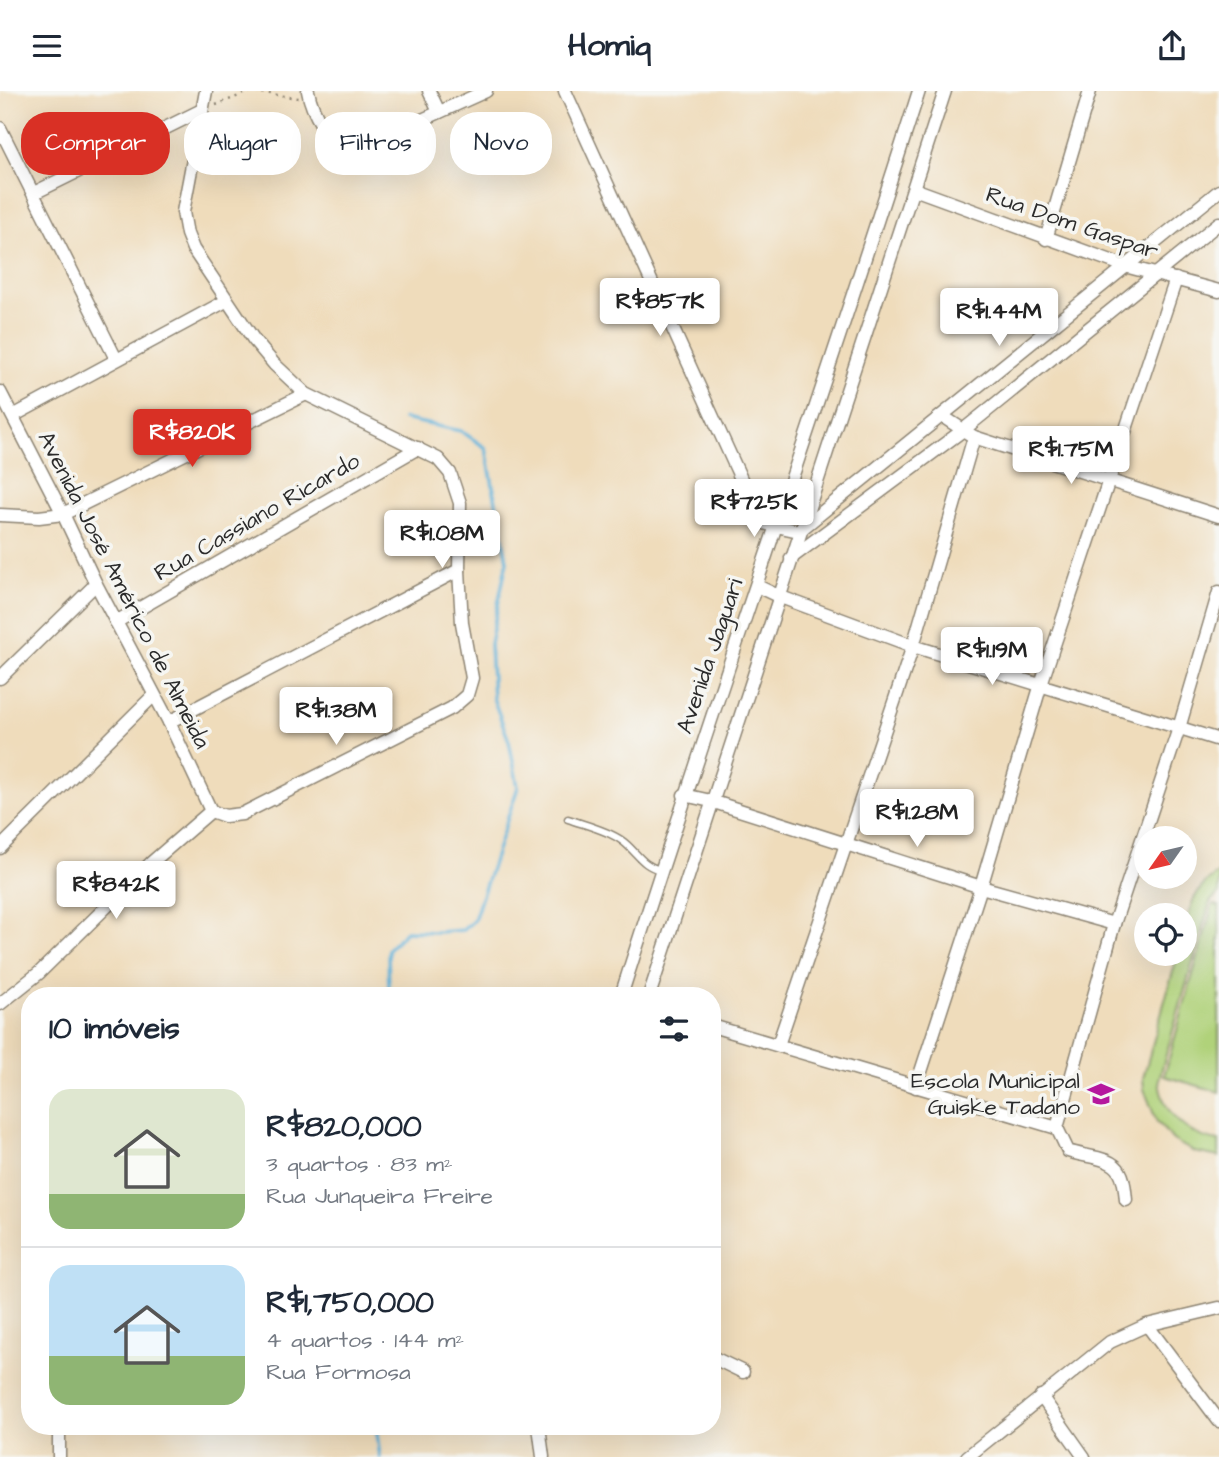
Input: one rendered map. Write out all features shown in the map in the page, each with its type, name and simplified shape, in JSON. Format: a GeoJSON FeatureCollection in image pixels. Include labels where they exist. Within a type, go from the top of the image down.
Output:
{"type":"FeatureCollection","features":[{"type":"Feature","properties":{"kind":"street"},"geometry":{"type":"LineString","coordinates":[[21,987],[209,809],[225,816],[242,814],[452,708],[467,695],[472,678],[462,623],[459,570],[460,503],[450,473],[438,459],[418,448],[306,394],[267,356],[226,301],[193,249],[183,212],[206,91]]}},
{"type":"Feature","properties":{"kind":"street"},"geometry":{"type":"LineString","coordinates":[[429,91],[439,113]]}},
{"type":"Feature","properties":{"kind":"street"},"geometry":{"type":"LineString","coordinates":[[308,95],[328,132],[339,145],[349,149],[486,91]]}},
{"type":"Feature","properties":{"kind":"street"},"geometry":{"type":"LineString","coordinates":[[565,91],[756,512],[767,524],[799,531],[1219,191]]}},
{"type":"Feature","properties":{"kind":"street","name":"Avenida Jaguari"},"geometry":{"type":"LineString","coordinates":[[624,987],[684,795],[757,586],[919,91]]}},
{"type":"Feature","properties":{"kind":"street","name":"Avenida Jaguari"},"geometry":{"type":"LineString","coordinates":[[652,987],[945,91]]}},
{"type":"Feature","properties":{"kind":"street"},"geometry":{"type":"LineString","coordinates":[[1046,239],[1090,91]]}},
{"type":"Feature","properties":{"kind":"street"},"geometry":{"type":"LineString","coordinates":[[34,193],[201,111]]}},
{"type":"Feature","properties":{"kind":"street"},"geometry":{"type":"LineString","coordinates":[[0,128],[116,359]]}},
{"type":"Feature","properties":{"kind":"street","name":"Rua Dom Gaspar"},"geometry":{"type":"LineString","coordinates":[[914,189],[1125,266],[1219,292]]}},
{"type":"Feature","properties":{"kind":"street"},"geometry":{"type":"LineString","coordinates":[[791,558],[962,431],[1219,223]]}},
{"type":"Feature","properties":{"kind":"street"},"geometry":{"type":"LineString","coordinates":[[916,1087],[981,887],[1041,684],[1176,279]]}},
{"type":"Feature","properties":{"kind":"street"},"geometry":{"type":"LineString","coordinates":[[13,416],[226,301]]}},
{"type":"Feature","properties":{"kind":"street","name":"Avenida José Américo de Almeida"},"geometry":{"type":"LineString","coordinates":[[0,392],[169,722],[209,809]]}},
{"type":"Feature","properties":{"kind":"street"},"geometry":{"type":"LineString","coordinates":[[0,515],[39,517],[63,514],[306,394]]}},
{"type":"Feature","properties":{"kind":"street"},"geometry":{"type":"LineString","coordinates":[[942,416],[974,437],[1219,516]]}},
{"type":"Feature","properties":{"kind":"street"},"geometry":{"type":"LineString","coordinates":[[778,1045],[913,646],[974,437]]}},
{"type":"Feature","properties":{"kind":"street","name":"Rua Cassiano Ricardo"},"geometry":{"type":"LineString","coordinates":[[116,622],[418,448]]}},
{"type":"Feature","properties":{"kind":"street"},"geometry":{"type":"LineString","coordinates":[[169,722],[459,570]]}},
{"type":"Feature","properties":{"kind":"street"},"geometry":{"type":"LineString","coordinates":[[0,678],[96,584]]}},
{"type":"Feature","properties":{"kind":"street"},"geometry":{"type":"LineString","coordinates":[[757,586],[913,646],[1219,740]]}},
{"type":"Feature","properties":{"kind":"street"},"geometry":{"type":"LineString","coordinates":[[1126,1200],[1122,1176],[1117,1168],[1109,1162],[1068,1150],[1057,1128],[1114,924],[1179,728],[1219,592]]}},
{"type":"Feature","properties":{"kind":"street"},"geometry":{"type":"LineString","coordinates":[[0,848],[154,695]]}},
{"type":"Feature","properties":{"kind":"street"},"geometry":{"type":"LineString","coordinates":[[684,795],[711,801],[981,887],[1114,924]]}},
{"type":"Feature","properties":{"kind":"street"},"geometry":{"type":"LineString","coordinates":[[0,1004],[21,987]]}},
{"type":"Feature","properties":{"kind":"street"},"geometry":{"type":"LineString","coordinates":[[721,1029],[1057,1128]]}},
{"type":"Feature","properties":{"kind":"street"},"geometry":{"type":"LineString","coordinates":[[967,1457],[1110,1342],[1147,1325],[1219,1308]]}},
{"type":"Feature","properties":{"kind":"street"},"geometry":{"type":"LineString","coordinates":[[1147,1325],[1219,1421]]}},
{"type":"Feature","properties":{"kind":"street"},"geometry":{"type":"LineString","coordinates":[[721,1359],[743,1372]]}},
{"type":"Feature","properties":{"kind":"street"},"geometry":{"type":"LineString","coordinates":[[1041,1397],[1084,1457]]}},
{"type":"Feature","properties":{"kind":"street"},"geometry":{"type":"LineString","coordinates":[[59,1435],[59,1457]]}},
{"type":"Feature","properties":{"kind":"street"},"geometry":{"type":"LineString","coordinates":[[540,1435],[542,1457]]}},
{"type":"Feature","properties":{"kind":"lane"},"geometry":{"type":"LineString","coordinates":[[568,819],[620,838],[641,861],[651,868],[661,870]]}},
{"type":"Feature","properties":{"kind":"path"},"geometry":{"type":"LineString","coordinates":[[201,111],[248,91],[308,95]]}},
{"type":"Feature","properties":{"kind":"green space"},"geometry":{"type":"Polygon","coordinates":[[[1219,873],[1219,893],[1210,902],[1197,947],[1197,903],[1192,903],[1209,880],[1219,873]]]}},
{"type":"Feature","properties":{"kind":"green space"},"geometry":{"type":"Polygon","coordinates":[[[1213,904],[1219,906],[1219,1092],[1164,1076],[1213,904]]]}},
{"type":"Feature","properties":{"kind":"green space"},"geometry":{"type":"Polygon","coordinates":[[[1175,966],[1192,966],[1159,1079],[1165,1102],[1171,1112],[1186,1128],[1219,1141],[1219,1157],[1194,1152],[1173,1140],[1157,1122],[1144,1089],[1143,1078],[1175,966]]]}},
{"type":"Feature","properties":{"kind":"waterway"},"geometry":{"type":"LineString","coordinates":[[389,987],[388,949],[406,931],[463,930],[474,920],[518,787],[509,741],[493,698],[490,644],[507,561],[486,448],[461,431],[403,419]]}},
{"type":"Feature","properties":{"kind":"waterway"},"geometry":{"type":"LineString","coordinates":[[377,1435],[380,1457]]}},
{"type":"Feature","properties":{"kind":"place","name":"Escola Municipal Guiske Tadano"},"geometry":{"type":"Point","coordinates":[1101,1094]}}]}
